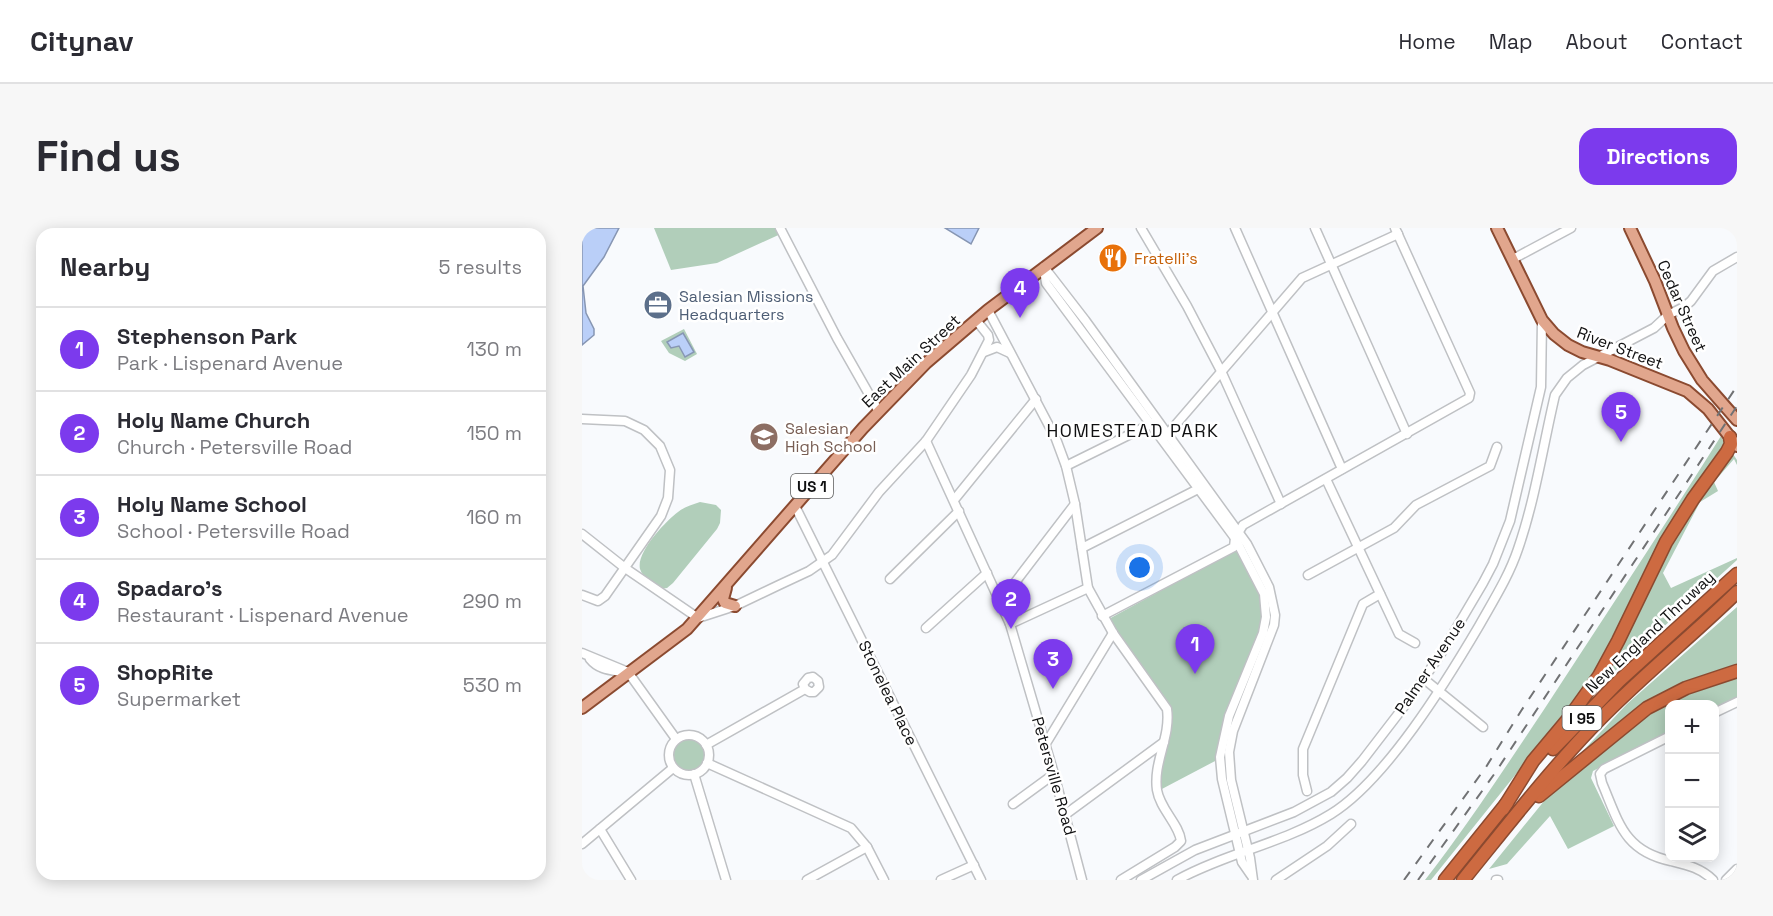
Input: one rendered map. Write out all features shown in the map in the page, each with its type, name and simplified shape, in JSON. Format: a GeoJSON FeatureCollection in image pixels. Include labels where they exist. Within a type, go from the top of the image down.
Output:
{"type":"FeatureCollection","features":[{"type":"Feature","properties":{"kind":"highway"},"geometry":{"type":"LineString","coordinates":[[1503,809],[1523,776],[1577,707],[1605,665],[1658,557],[1693,499],[1734,441]]}},
{"type":"Feature","properties":{"kind":"highway","name":"New England Thruway"},"geometry":{"type":"LineString","coordinates":[[1445,880],[1555,747],[1594,705],[1737,574]]}},
{"type":"Feature","properties":{"kind":"highway","name":"New England Thruway"},"geometry":{"type":"LineString","coordinates":[[1463,880],[1560,761],[1608,710],[1737,592]]}},
{"type":"Feature","properties":{"kind":"highway"},"geometry":{"type":"LineString","coordinates":[[1509,823],[1565,773],[1647,708],[1686,688],[1737,671]]}},
{"type":"Feature","properties":{"kind":"main road","name":"East Main Street"},"geometry":{"type":"LineString","coordinates":[[582,708],[627,672],[670,643],[698,618],[878,410],[926,363],[988,310],[1097,228]]}},
{"type":"Feature","properties":{"kind":"main road","name":"River Street"},"geometry":{"type":"LineString","coordinates":[[1497,228],[1542,320],[1554,334],[1568,345],[1596,358],[1610,360],[1687,391],[1708,409],[1734,441]]}},
{"type":"Feature","properties":{"kind":"main road","name":"Cedar Street"},"geometry":{"type":"LineString","coordinates":[[1630,228],[1679,341],[1696,372],[1737,420]]}},
{"type":"Feature","properties":{"kind":"main road"},"geometry":{"type":"LineString","coordinates":[[728,584],[723,599],[727,604],[735,606]]}},
{"type":"Feature","properties":{"kind":"street"},"geometry":{"type":"LineString","coordinates":[[780,228],[837,338],[878,410]]}},
{"type":"Feature","properties":{"kind":"street"},"geometry":{"type":"LineString","coordinates":[[1142,228],[1221,371],[1281,504]]}},
{"type":"Feature","properties":{"kind":"street"},"geometry":{"type":"LineString","coordinates":[[1235,228],[1342,469]]}},
{"type":"Feature","properties":{"kind":"street"},"geometry":{"type":"LineString","coordinates":[[1315,228],[1407,434]]}},
{"type":"Feature","properties":{"kind":"street"},"geometry":{"type":"LineString","coordinates":[[1513,260],[1571,228]]}},
{"type":"Feature","properties":{"kind":"street"},"geometry":{"type":"LineString","coordinates":[[1102,616],[1234,547],[1243,525],[1469,398],[1470,393],[1396,231],[1302,278],[1165,437]]}},
{"type":"Feature","properties":{"kind":"street","name":"Palmer Avenue"},"geometry":{"type":"LineString","coordinates":[[1177,880],[1204,866],[1311,825],[1350,800],[1382,767],[1438,691],[1492,603],[1517,552],[1555,395],[1574,372],[1653,328],[1668,315],[1691,302],[1713,271],[1737,257]]}},
{"type":"Feature","properties":{"kind":"street"},"geometry":{"type":"LineString","coordinates":[[1044,267],[1046,283],[1155,422],[1237,535],[1264,594],[1266,618],[1263,633],[1229,716],[1220,757],[1222,779],[1240,832],[1252,878]]}},
{"type":"Feature","properties":{"kind":"street"},"geometry":{"type":"LineString","coordinates":[[988,310],[1036,399],[1056,439],[1066,466],[1075,504],[1088,588],[1113,633],[1167,709],[1168,722],[1158,762],[1157,790],[1165,812],[1180,835],[1181,842],[1121,880]]}},
{"type":"Feature","properties":{"kind":"street"},"geometry":{"type":"LineString","coordinates":[[582,534],[625,568],[698,618],[735,606],[809,571],[832,555],[879,492],[926,441],[984,352],[989,340],[988,335],[976,320]]}},
{"type":"Feature","properties":{"kind":"street","name":"Palmer Avenue"},"geometry":{"type":"LineString","coordinates":[[1141,880],[1173,861],[1294,812],[1331,792],[1362,761],[1424,679],[1483,583],[1510,521],[1541,387],[1542,320]]}},
{"type":"Feature","properties":{"kind":"street"},"geometry":{"type":"LineString","coordinates":[[984,352],[998,347],[1011,353]]}},
{"type":"Feature","properties":{"kind":"street"},"geometry":{"type":"LineString","coordinates":[[954,500],[1036,399]]}},
{"type":"Feature","properties":{"kind":"street"},"geometry":{"type":"LineString","coordinates":[[582,419],[625,421],[644,430],[660,446],[670,470],[668,498],[661,516],[625,568],[601,600],[593,601],[582,596]]}},
{"type":"Feature","properties":{"kind":"street"},"geometry":{"type":"LineString","coordinates":[[1066,466],[1155,422]]}},
{"type":"Feature","properties":{"kind":"street","name":"Petersville Road"},"geometry":{"type":"LineString","coordinates":[[926,441],[1010,624],[1066,814],[1082,880]]}},
{"type":"Feature","properties":{"kind":"street"},"geometry":{"type":"LineString","coordinates":[[1308,575],[1398,525],[1416,505],[1490,466],[1497,447]]}},
{"type":"Feature","properties":{"kind":"street"},"geometry":{"type":"LineString","coordinates":[[1326,479],[1399,634],[1415,643]]}},
{"type":"Feature","properties":{"kind":"street"},"geometry":{"type":"LineString","coordinates":[[1082,548],[1202,487]]}},
{"type":"Feature","properties":{"kind":"street"},"geometry":{"type":"LineString","coordinates":[[1000,602],[1075,504]]}},
{"type":"Feature","properties":{"kind":"street","name":"Stonelea Place"},"geometry":{"type":"LineString","coordinates":[[795,506],[981,880]]}},
{"type":"Feature","properties":{"kind":"street"},"geometry":{"type":"LineString","coordinates":[[890,579],[959,511]]}},
{"type":"Feature","properties":{"kind":"street"},"geometry":{"type":"LineString","coordinates":[[926,628],[987,573]]}},
{"type":"Feature","properties":{"kind":"street"},"geometry":{"type":"LineString","coordinates":[[1010,624],[1088,588]]}},
{"type":"Feature","properties":{"kind":"street"},"geometry":{"type":"LineString","coordinates":[[1306,791],[1303,775],[1303,749],[1312,724],[1363,604],[1380,594]]}},
{"type":"Feature","properties":{"kind":"street"},"geometry":{"type":"LineString","coordinates":[[1045,745],[1113,633]]}},
{"type":"Feature","properties":{"kind":"street"},"geometry":{"type":"LineString","coordinates":[[585,654],[627,672],[676,739]]}},
{"type":"Feature","properties":{"kind":"street"},"geometry":{"type":"LineString","coordinates":[[1424,679],[1483,727]]}},
{"type":"Feature","properties":{"kind":"street"},"geometry":{"type":"LineString","coordinates":[[706,745],[805,689]]}},
{"type":"Feature","properties":{"kind":"street"},"geometry":{"type":"LineString","coordinates":[[1719,711],[1737,702]]}},
{"type":"Feature","properties":{"kind":"street"},"geometry":{"type":"LineString","coordinates":[[693,735],[703,740],[706,745],[709,757],[704,768],[694,774],[683,774],[673,768],[669,749],[676,739],[693,735]]}},
{"type":"Feature","properties":{"kind":"street"},"geometry":{"type":"LineString","coordinates":[[1665,738],[1604,769],[1600,778],[1627,838],[1636,847],[1656,858],[1698,868],[1713,880]]}},
{"type":"Feature","properties":{"kind":"street"},"geometry":{"type":"LineString","coordinates":[[1066,814],[1164,742]]}},
{"type":"Feature","properties":{"kind":"street"},"geometry":{"type":"LineString","coordinates":[[707,763],[841,822],[857,833],[884,880]]}},
{"type":"Feature","properties":{"kind":"street"},"geometry":{"type":"LineString","coordinates":[[582,844],[673,768]]}},
{"type":"Feature","properties":{"kind":"street"},"geometry":{"type":"LineString","coordinates":[[694,774],[726,880]]}},
{"type":"Feature","properties":{"kind":"street"},"geometry":{"type":"LineString","coordinates":[[1013,804],[1054,774]]}},
{"type":"Feature","properties":{"kind":"street"},"geometry":{"type":"LineString","coordinates":[[1276,880],[1327,846],[1351,824]]}},
{"type":"Feature","properties":{"kind":"street"},"geometry":{"type":"LineString","coordinates":[[600,829],[630,880]]}},
{"type":"Feature","properties":{"kind":"street"},"geometry":{"type":"LineString","coordinates":[[807,880],[867,847]]}},
{"type":"Feature","properties":{"kind":"street"},"geometry":{"type":"LineString","coordinates":[[941,880],[974,865]]}},
{"type":"Feature","properties":{"kind":"street"},"geometry":{"type":"LineString","coordinates":[[1726,880],[1737,869]]}},
{"type":"Feature","properties":{"kind":"green space"},"geometry":{"type":"Polygon","coordinates":[[[654,228],[783,228],[785,232],[717,263],[671,270],[654,228]]]}},
{"type":"Feature","properties":{"kind":"green space"},"geometry":{"type":"Polygon","coordinates":[[[684,329],[697,354],[685,361],[669,353],[661,341],[684,329]]]}},
{"type":"Feature","properties":{"kind":"green space"},"geometry":{"type":"Polygon","coordinates":[[[1721,436],[1725,445],[1626,613],[1596,670],[1577,698],[1431,880],[1425,880],[1472,817],[1545,708],[1721,436]]]}},
{"type":"Feature","properties":{"kind":"green space"},"geometry":{"type":"Polygon","coordinates":[[[1733,454],[1737,465],[1734,459],[1714,482],[1718,491],[1700,502],[1663,573],[1671,588],[1737,558],[1737,560],[1604,681],[1601,679],[1661,563],[1695,508],[1733,454]]]}},
{"type":"Feature","properties":{"kind":"green space"},"geometry":{"type":"Polygon","coordinates":[[[700,502],[716,505],[721,510],[720,523],[673,583],[667,588],[660,589],[641,572],[640,562],[643,554],[653,538],[673,516],[700,502]]]}},
{"type":"Feature","properties":{"kind":"green space"},"geometry":{"type":"Polygon","coordinates":[[[1239,548],[1255,581],[1261,600],[1262,611],[1258,637],[1217,760],[1160,790],[1160,761],[1170,714],[1107,620],[1239,548]]]}},
{"type":"Feature","properties":{"kind":"green space"},"geometry":{"type":"Polygon","coordinates":[[[1737,607],[1737,667],[1678,686],[1582,755],[1580,754],[1627,704],[1737,607]]]}},
{"type":"Feature","properties":{"kind":"green space"},"geometry":{"type":"Polygon","coordinates":[[[1737,676],[1737,698],[1719,707],[1719,700],[1670,700],[1687,691],[1737,676]]]}},
{"type":"Feature","properties":{"kind":"green space"},"geometry":{"type":"Polygon","coordinates":[[[1665,703],[1665,734],[1593,771],[1591,778],[1614,826],[1568,849],[1550,816],[1507,864],[1489,869],[1549,795],[1665,703]]]}},
{"type":"Feature","properties":{"kind":"green space"},"geometry":{"type":"Polygon","coordinates":[[[688,737],[701,742],[706,755],[701,768],[688,773],[675,768],[670,755],[675,742],[688,737]]]}},
{"type":"Feature","properties":{"kind":"water"},"geometry":{"type":"Polygon","coordinates":[[[582,228],[619,228],[604,257],[583,286],[586,313],[594,329],[594,335],[582,345],[582,228]]]}},
{"type":"Feature","properties":{"kind":"water"},"geometry":{"type":"Polygon","coordinates":[[[945,228],[979,228],[971,244],[945,228]]]}},
{"type":"Feature","properties":{"kind":"water"},"geometry":{"type":"Polygon","coordinates":[[[683,333],[694,352],[685,357],[679,346],[671,348],[667,342],[683,333]]]}},
{"type":"Feature","properties":{"kind":"railway"},"geometry":{"type":"LineString","coordinates":[[1404,880],[1486,767],[1737,386]]}},
{"type":"Feature","properties":{"kind":"railway"},"geometry":{"type":"LineString","coordinates":[[1418,880],[1495,773],[1737,406]]}},
{"type":"Feature","properties":{"kind":"place","name":"Fratelli's"},"geometry":{"type":"Point","coordinates":[1113,258]}},
{"type":"Feature","properties":{"kind":"place","name":"Salesian Missions Headquarters"},"geometry":{"type":"Point","coordinates":[658,305]}},
{"type":"Feature","properties":{"kind":"place","name":"Spadaro's"},"geometry":{"type":"Point","coordinates":[1020,318]}},
{"type":"Feature","properties":{"kind":"place","name":"Salesian High School"},"geometry":{"type":"Point","coordinates":[764,437]}},
{"type":"Feature","properties":{"kind":"place","name":"ShopRite"},"geometry":{"type":"Point","coordinates":[1621,442]}},
{"type":"Feature","properties":{"kind":"place","name":"Holy Name Church"},"geometry":{"type":"Point","coordinates":[1011,629]}},
{"type":"Feature","properties":{"kind":"place","name":"Stephenson Park"},"geometry":{"type":"Point","coordinates":[1195,674]}},
{"type":"Feature","properties":{"kind":"place","name":"Holy Name School"},"geometry":{"type":"Point","coordinates":[1053,689]}},
{"type":"Feature","properties":{"kind":"district","name":"HOMESTEAD PARK"},"geometry":{"type":"Point","coordinates":[1133,430]}}]}
